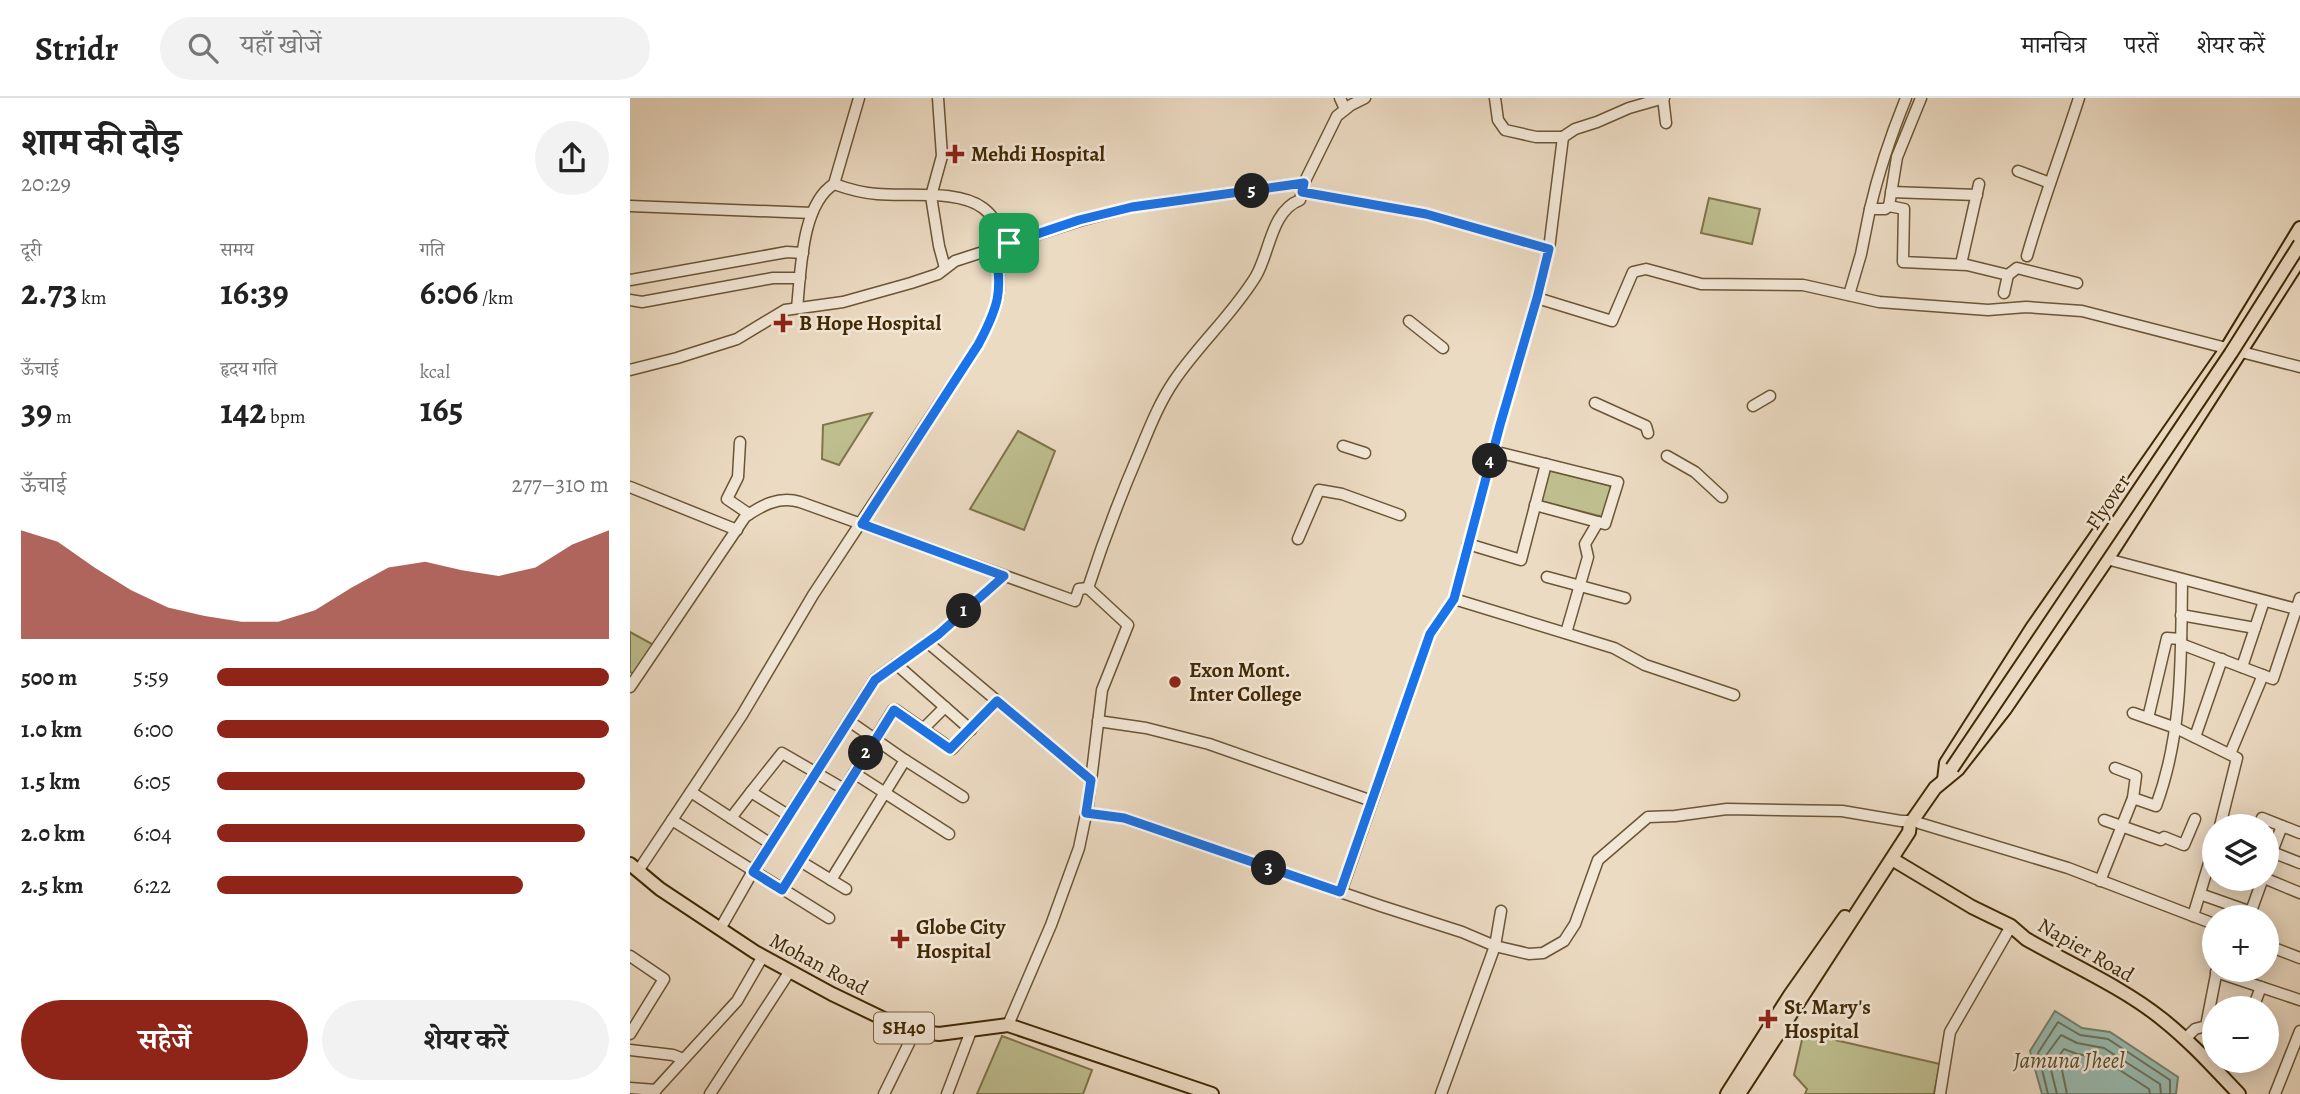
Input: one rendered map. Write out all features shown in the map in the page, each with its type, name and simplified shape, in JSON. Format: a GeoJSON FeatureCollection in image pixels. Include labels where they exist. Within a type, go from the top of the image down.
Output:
{"type":"FeatureCollection","features":[{"type":"Feature","properties":{"kind":"main road"},"geometry":{"type":"LineString","coordinates":[[1943,782],[1958,769],[2005,709],[2106,561],[2233,349],[2300,228]]}},
{"type":"Feature","properties":{"kind":"main road","name":"Flyover"},"geometry":{"type":"LineString","coordinates":[[1943,782],[2231,353],[2300,244]]}},
{"type":"Feature","properties":{"kind":"main road"},"geometry":{"type":"LineString","coordinates":[[1739,1094],[1859,910],[1895,861],[1925,808],[1940,791],[1946,763],[2032,628],[2300,259]]}},
{"type":"Feature","properties":{"kind":"main road","name":"Napier Road"},"geometry":{"type":"LineString","coordinates":[[1895,861],[2138,1002],[2187,1037],[2239,1094]]}},
{"type":"Feature","properties":{"kind":"main road","name":"Mohan Road"},"geometry":{"type":"LineString","coordinates":[[634,867],[660,889],[763,956],[907,1030],[939,1034],[1008,1025],[1192,1091],[1212,1094]]}},
{"type":"Feature","properties":{"kind":"main road"},"geometry":{"type":"LineString","coordinates":[[1727,1094],[1790,995],[1846,916],[1859,910]]}},
{"type":"Feature","properties":{"kind":"main road"},"geometry":{"type":"LineString","coordinates":[[1747,1094],[1811,999],[1858,922],[1859,910]]}},
{"type":"Feature","properties":{"kind":"main road"},"geometry":{"type":"LineString","coordinates":[[2187,1037],[2246,1094]]}},
{"type":"Feature","properties":{"kind":"street"},"geometry":{"type":"LineString","coordinates":[[797,308],[803,253],[812,213],[824,190],[834,184],[859,98]]}},
{"type":"Feature","properties":{"kind":"street"},"geometry":{"type":"LineString","coordinates":[[938,98],[942,156],[931,196],[945,268]]}},
{"type":"Feature","properties":{"kind":"street"},"geometry":{"type":"LineString","coordinates":[[1340,98],[1345,109]]}},
{"type":"Feature","properties":{"kind":"street"},"geometry":{"type":"LineString","coordinates":[[1088,588],[1112,514],[1148,431],[1174,382],[1236,305],[1257,274],[1275,228],[1290,204],[1300,200],[1337,116],[1365,98]]}},
{"type":"Feature","properties":{"kind":"street"},"geometry":{"type":"LineString","coordinates":[[1495,98],[1497,120],[1504,130],[1536,137],[1563,137],[1575,128],[1664,98],[1666,123]]}},
{"type":"Feature","properties":{"kind":"street"},"geometry":{"type":"LineString","coordinates":[[2027,257],[2044,196],[2079,98]]}},
{"type":"Feature","properties":{"kind":"street"},"geometry":{"type":"LineString","coordinates":[[1849,295],[1861,254],[1878,174],[1905,101],[1919,103],[1897,158],[1889,206]]}},
{"type":"Feature","properties":{"kind":"street"},"geometry":{"type":"LineString","coordinates":[[1340,892],[1430,634],[1454,599],[1549,249],[1563,137]]}},
{"type":"Feature","properties":{"kind":"street"},"geometry":{"type":"LineString","coordinates":[[2018,171],[2050,183]]}},
{"type":"Feature","properties":{"kind":"street"},"geometry":{"type":"LineString","coordinates":[[834,184],[876,194],[965,200],[983,208],[997,223],[1009,243]]}},
{"type":"Feature","properties":{"kind":"street"},"geometry":{"type":"LineString","coordinates":[[630,370],[737,339],[785,310],[843,302],[911,284],[938,274],[955,261],[1079,220],[1132,207],[1303,188],[1426,214],[1549,249]]}},
{"type":"Feature","properties":{"kind":"street"},"geometry":{"type":"LineString","coordinates":[[1891,192],[1978,189],[1961,264]]}},
{"type":"Feature","properties":{"kind":"street"},"geometry":{"type":"LineString","coordinates":[[630,206],[812,213]]}},
{"type":"Feature","properties":{"kind":"street"},"geometry":{"type":"LineString","coordinates":[[1870,209],[1885,209],[1889,206],[1905,211],[1902,262],[1961,264],[2008,275]]}},
{"type":"Feature","properties":{"kind":"street"},"geometry":{"type":"LineString","coordinates":[[634,867],[672,820],[742,715],[812,601],[813,595],[974,352],[994,314],[1000,275],[995,248]]}},
{"type":"Feature","properties":{"kind":"street"},"geometry":{"type":"LineString","coordinates":[[630,280],[788,252],[803,253]]}},
{"type":"Feature","properties":{"kind":"street"},"geometry":{"type":"LineString","coordinates":[[2004,292],[2008,275],[2017,268],[2077,284]]}},
{"type":"Feature","properties":{"kind":"street"},"geometry":{"type":"LineString","coordinates":[[1537,298],[1612,321],[1633,272],[1646,269],[1701,284],[1803,285],[1879,302],[1988,310],[2026,307],[2082,311],[2300,367]]}},
{"type":"Feature","properties":{"kind":"street"},"geometry":{"type":"LineString","coordinates":[[630,300],[642,302],[773,278],[800,278]]}},
{"type":"Feature","properties":{"kind":"street"},"geometry":{"type":"LineString","coordinates":[[1409,321],[1443,348]]}},
{"type":"Feature","properties":{"kind":"street"},"geometry":{"type":"LineString","coordinates":[[1753,406],[1770,396]]}},
{"type":"Feature","properties":{"kind":"street"},"geometry":{"type":"LineString","coordinates":[[1595,403],[1646,426],[1648,433]]}},
{"type":"Feature","properties":{"kind":"street"},"geometry":{"type":"LineString","coordinates":[[740,442],[738,477],[727,499],[749,514]]}},
{"type":"Feature","properties":{"kind":"street"},"geometry":{"type":"LineString","coordinates":[[1343,446],[1365,453]]}},
{"type":"Feature","properties":{"kind":"street"},"geometry":{"type":"LineString","coordinates":[[1493,451],[1618,482],[1605,524],[1535,505]]}},
{"type":"Feature","properties":{"kind":"street"},"geometry":{"type":"LineString","coordinates":[[1667,456],[1695,472],[1723,497]]}},
{"type":"Feature","properties":{"kind":"street"},"geometry":{"type":"LineString","coordinates":[[1468,544],[1521,560],[1546,464]]}},
{"type":"Feature","properties":{"kind":"street"},"geometry":{"type":"LineString","coordinates":[[630,487],[737,530]]}},
{"type":"Feature","properties":{"kind":"street"},"geometry":{"type":"LineString","coordinates":[[1298,539],[1319,490],[1342,494],[1400,515]]}},
{"type":"Feature","properties":{"kind":"street"},"geometry":{"type":"LineString","coordinates":[[630,687],[749,514],[769,503],[788,499],[1075,601],[1079,589],[1088,588],[1128,625],[1102,690],[1086,813],[1075,860],[1051,925],[1008,1025]]}},
{"type":"Feature","properties":{"kind":"street"},"geometry":{"type":"LineString","coordinates":[[1566,634],[1587,558],[1585,544],[1598,522]]}},
{"type":"Feature","properties":{"kind":"street"},"geometry":{"type":"LineString","coordinates":[[2089,547],[2106,561],[2297,609]]}},
{"type":"Feature","properties":{"kind":"street"},"geometry":{"type":"LineString","coordinates":[[720,929],[788,815],[875,680],[927,642],[1004,576]]}},
{"type":"Feature","properties":{"kind":"street"},"geometry":{"type":"LineString","coordinates":[[1547,577],[1625,598]]}},
{"type":"Feature","properties":{"kind":"street"},"geometry":{"type":"LineString","coordinates":[[2133,798],[2157,806],[2168,775],[2176,728],[2182,580]]}},
{"type":"Feature","properties":{"kind":"street"},"geometry":{"type":"LineString","coordinates":[[2148,718],[2167,638],[2181,641],[2273,679],[2300,598]]}},
{"type":"Feature","properties":{"kind":"street"},"geometry":{"type":"LineString","coordinates":[[1454,599],[1614,648],[1645,665],[1734,695]]}},
{"type":"Feature","properties":{"kind":"street"},"geometry":{"type":"LineString","coordinates":[[2242,667],[2264,601]]}},
{"type":"Feature","properties":{"kind":"street"},"geometry":{"type":"LineString","coordinates":[[2181,615],[2255,628]]}},
{"type":"Feature","properties":{"kind":"street"},"geometry":{"type":"LineString","coordinates":[[927,642],[1091,780]]}},
{"type":"Feature","properties":{"kind":"street"},"geometry":{"type":"LineString","coordinates":[[2195,737],[2222,659]]}},
{"type":"Feature","properties":{"kind":"street"},"geometry":{"type":"LineString","coordinates":[[896,664],[971,730]]}},
{"type":"Feature","properties":{"kind":"street"},"geometry":{"type":"LineString","coordinates":[[2231,754],[2263,675]]}},
{"type":"Feature","properties":{"kind":"street"},"geometry":{"type":"LineString","coordinates":[[782,890],[894,710],[950,749],[997,701]]}},
{"type":"Feature","properties":{"kind":"street"},"geometry":{"type":"LineString","coordinates":[[923,729],[944,707]]}},
{"type":"Feature","properties":{"kind":"street"},"geometry":{"type":"LineString","coordinates":[[2133,713],[2176,728],[2237,758],[2223,814]]}},
{"type":"Feature","properties":{"kind":"street"},"geometry":{"type":"LineString","coordinates":[[849,722],[962,797]]}},
{"type":"Feature","properties":{"kind":"street"},"geometry":{"type":"LineString","coordinates":[[1098,722],[1146,729],[1209,744],[1372,801]]}},
{"type":"Feature","properties":{"kind":"street"},"geometry":{"type":"LineString","coordinates":[[732,818],[782,753],[844,789]]}},
{"type":"Feature","properties":{"kind":"street"},"geometry":{"type":"LineString","coordinates":[[831,880],[905,761]]}},
{"type":"Feature","properties":{"kind":"street"},"geometry":{"type":"LineString","coordinates":[[2100,881],[2133,798],[2136,776],[2115,768]]}},
{"type":"Feature","properties":{"kind":"street"},"geometry":{"type":"LineString","coordinates":[[854,773],[949,834]]}},
{"type":"Feature","properties":{"kind":"street"},"geometry":{"type":"LineString","coordinates":[[691,792],[771,844]]}},
{"type":"Feature","properties":{"kind":"street"},"geometry":{"type":"LineString","coordinates":[[751,792],[788,815]]}},
{"type":"Feature","properties":{"kind":"street"},"geometry":{"type":"LineString","coordinates":[[1086,813],[1124,818],[1462,932],[1495,946],[1530,954],[1543,953],[1564,941],[1575,924],[1598,860],[1648,817],[1727,809],[1842,811],[1901,821],[2068,868],[2202,919]]}},
{"type":"Feature","properties":{"kind":"street"},"geometry":{"type":"LineString","coordinates":[[2104,820],[2184,845],[2196,819]]}},
{"type":"Feature","properties":{"kind":"street"},"geometry":{"type":"LineString","coordinates":[[672,820],[829,918]]}},
{"type":"Feature","properties":{"kind":"street"},"geometry":{"type":"LineString","coordinates":[[2279,825],[2300,832]]}},
{"type":"Feature","properties":{"kind":"street"},"geometry":{"type":"LineString","coordinates":[[2279,834],[2282,826]]}},
{"type":"Feature","properties":{"kind":"street"},"geometry":{"type":"LineString","coordinates":[[2279,855],[2300,863]]}},
{"type":"Feature","properties":{"kind":"street"},"geometry":{"type":"LineString","coordinates":[[800,861],[846,889]]}},
{"type":"Feature","properties":{"kind":"street"},"geometry":{"type":"LineString","coordinates":[[2279,884],[2300,893]]}},
{"type":"Feature","properties":{"kind":"street"},"geometry":{"type":"LineString","coordinates":[[2193,916],[2202,888]]}},
{"type":"Feature","properties":{"kind":"street"},"geometry":{"type":"LineString","coordinates":[[2200,894],[2228,905]]}},
{"type":"Feature","properties":{"kind":"street"},"geometry":{"type":"LineString","coordinates":[[1441,1094],[1495,946],[1501,911]]}},
{"type":"Feature","properties":{"kind":"street"},"geometry":{"type":"LineString","coordinates":[[1940,1094],[1950,1032],[2011,926]]}},
{"type":"Feature","properties":{"kind":"street"},"geometry":{"type":"LineString","coordinates":[[2279,950],[2300,958]]}},
{"type":"Feature","properties":{"kind":"street"},"geometry":{"type":"LineString","coordinates":[[630,1088],[654,1092],[737,1001],[763,956]]}},
{"type":"Feature","properties":{"kind":"street"},"geometry":{"type":"LineString","coordinates":[[630,957],[664,979],[630,1034]]}},
{"type":"Feature","properties":{"kind":"street"},"geometry":{"type":"LineString","coordinates":[[710,1094],[790,971]]}},
{"type":"Feature","properties":{"kind":"street"},"geometry":{"type":"LineString","coordinates":[[2187,1037],[2195,1029],[2206,1026],[2215,982]]}},
{"type":"Feature","properties":{"kind":"street"},"geometry":{"type":"LineString","coordinates":[[2247,982],[2300,1000]]}},
{"type":"Feature","properties":{"kind":"street"},"geometry":{"type":"LineString","coordinates":[[2258,996],[2261,987]]}},
{"type":"Feature","properties":{"kind":"street"},"geometry":{"type":"LineString","coordinates":[[884,1094],[915,1031]]}},
{"type":"Feature","properties":{"kind":"street"},"geometry":{"type":"LineString","coordinates":[[947,1094],[971,1031]]}},
{"type":"Feature","properties":{"kind":"street"},"geometry":{"type":"LineString","coordinates":[[2275,1094],[2300,1031]]}},
{"type":"Feature","properties":{"kind":"street"},"geometry":{"type":"LineString","coordinates":[[630,1050],[673,1055],[683,1059]]}},
{"type":"Feature","properties":{"kind":"green space"},"geometry":{"type":"Polygon","coordinates":[[[1709,198],[1760,209],[1752,244],[1701,233],[1709,198]]]}},
{"type":"Feature","properties":{"kind":"green space"},"geometry":{"type":"Polygon","coordinates":[[[872,413],[839,465],[822,459],[823,425],[872,413]]]}},
{"type":"Feature","properties":{"kind":"green space"},"geometry":{"type":"Polygon","coordinates":[[[1018,431],[1055,451],[1024,530],[970,509],[1018,431]]]}},
{"type":"Feature","properties":{"kind":"green space"},"geometry":{"type":"Polygon","coordinates":[[[1549,470],[1611,486],[1603,517],[1541,501],[1549,470]]]}},
{"type":"Feature","properties":{"kind":"green space"},"geometry":{"type":"Polygon","coordinates":[[[630,632],[654,645],[634,674],[630,672],[630,632]]]}},
{"type":"Feature","properties":{"kind":"green space"},"geometry":{"type":"Polygon","coordinates":[[[1804,1031],[1940,1064],[1934,1094],[1805,1094],[1807,1089],[1794,1075],[1804,1031]]]}},
{"type":"Feature","properties":{"kind":"green space"},"geometry":{"type":"Polygon","coordinates":[[[1002,1036],[1092,1070],[1083,1094],[977,1094],[1002,1036]]]}},
{"type":"Feature","properties":{"kind":"water","name":"Jamuna Jheel"},"geometry":{"type":"Polygon","coordinates":[[[2055,1011],[2082,1028],[2110,1032],[2178,1077],[2176,1094],[2042,1094],[2030,1051],[2055,1011]]]}},
{"type":"Feature","properties":{"kind":"place","name":"Mehdi Hospital"},"geometry":{"type":"Point","coordinates":[955,154]}},
{"type":"Feature","properties":{"kind":"place","name":"B Hope Hospital"},"geometry":{"type":"Point","coordinates":[783,323]}},
{"type":"Feature","properties":{"kind":"place","name":"Exon Mont. Inter College"},"geometry":{"type":"Point","coordinates":[1175,682]}},
{"type":"Feature","properties":{"kind":"place","name":"Globe City Hospital"},"geometry":{"type":"Point","coordinates":[900,939]}},
{"type":"Feature","properties":{"kind":"place","name":"St. Mary's Hospital"},"geometry":{"type":"Point","coordinates":[1768,1019]}},
{"type":"Feature","properties":{"kind":"route"},"geometry":{"type":"LineString","coordinates":[[1304,183],[1302,192],[1426,214],[1549,249],[1454,599],[1430,634],[1340,892],[1124,818],[1086,813],[1091,780],[997,701],[950,749],[894,710],[782,890],[753,872],[875,680],[939,634],[1004,576],[862,524],[978,345],[994,314],[999,293],[1000,275],[995,248],[1009,243],[1079,220],[1132,207],[1304,183]]}}]}
